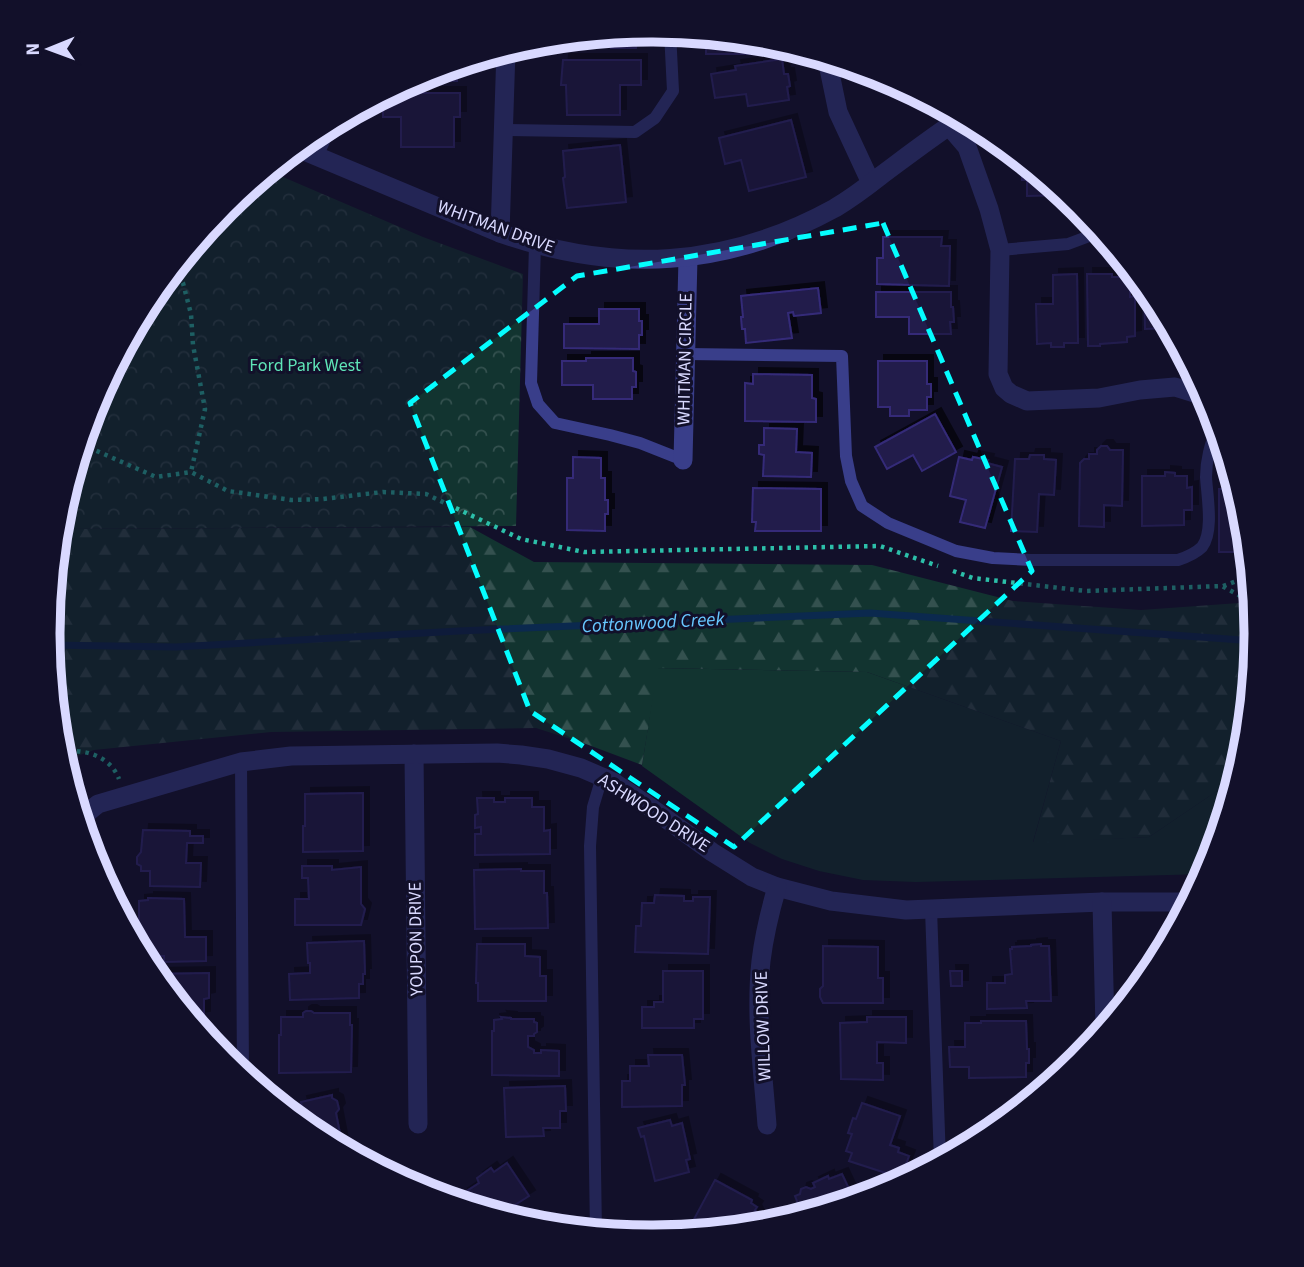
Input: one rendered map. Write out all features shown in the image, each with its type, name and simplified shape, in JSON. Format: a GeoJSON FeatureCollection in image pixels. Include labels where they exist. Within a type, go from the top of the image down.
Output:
{"type":"FeatureCollection","features":[{"type":"Feature","properties":{"kind":"street"},"geometry":{"type":"LineString","coordinates":[[500,233],[506,60]]}},
{"type":"Feature","properties":{"kind":"street"},"geometry":{"type":"LineString","coordinates":[[829,69],[838,112],[871,183]]}},
{"type":"Feature","properties":{"kind":"street","name":"WHITMAN DRIVE"},"geometry":{"type":"LineString","coordinates":[[308,153],[535,245],[592,257],[648,260],[688,258],[731,250],[785,232],[836,207],[952,124]]}},
{"type":"Feature","properties":{"kind":"street"},"geometry":{"type":"LineString","coordinates":[[957,127],[989,209],[1000,250],[998,374],[1003,388],[1027,401],[1098,398],[1175,387],[1192,392]]}},
{"type":"Feature","properties":{"kind":"street","name":"WHITMAN CIRCLE"},"geometry":{"type":"LineString","coordinates":[[683,460],[688,258]]}},
{"type":"Feature","properties":{"kind":"street","name":"ASHWOOD DRIVE"},"geometry":{"type":"LineString","coordinates":[[88,812],[98,804],[241,762],[290,756],[497,753],[522,755],[581,768],[615,783],[752,877],[777,887],[831,901],[906,909],[1179,902]]}},
{"type":"Feature","properties":{"kind":"street","name":"YOUPON DRIVE"},"geometry":{"type":"LineString","coordinates":[[414,754],[418,1124]]}},
{"type":"Feature","properties":{"kind":"street","name":"WILLOW DRIVE"},"geometry":{"type":"LineString","coordinates":[[767,1125],[760,1032],[760,983],[766,928],[777,887]]}},
{"type":"Feature","properties":{"kind":"street"},"geometry":{"type":"LineString","coordinates":[[1102,902],[1105,1014]]}},
{"type":"Feature","properties":{"kind":"lane"},"geometry":{"type":"LineString","coordinates":[[503,130],[635,132],[655,118],[673,90],[671,42]]}},
{"type":"Feature","properties":{"kind":"lane"},"geometry":{"type":"LineString","coordinates":[[317,157],[324,141]]}},
{"type":"Feature","properties":{"kind":"lane"},"geometry":{"type":"LineString","coordinates":[[1000,250],[1068,244],[1090,236]]}},
{"type":"Feature","properties":{"kind":"lane"},"geometry":{"type":"LineString","coordinates":[[535,245],[531,383],[538,404],[555,423],[640,443],[683,460]]}},
{"type":"Feature","properties":{"kind":"lane"},"geometry":{"type":"LineString","coordinates":[[686,354],[842,356],[846,456],[851,481],[862,506],[888,523],[956,551],[993,558],[1031,561],[1178,560],[1194,554],[1204,545],[1208,531],[1206,473],[1211,441]]}},
{"type":"Feature","properties":{"kind":"lane"},"geometry":{"type":"LineString","coordinates":[[241,762],[243,1060]]}},
{"type":"Feature","properties":{"kind":"lane"},"geometry":{"type":"LineString","coordinates":[[596,1222],[590,846],[593,807],[601,777]]}},
{"type":"Feature","properties":{"kind":"lane"},"geometry":{"type":"LineString","coordinates":[[931,909],[940,1150]]}},
{"type":"Feature","properties":{"kind":"path"},"geometry":{"type":"LineString","coordinates":[[180,278],[191,314],[193,345],[205,409],[191,472]]}},
{"type":"Feature","properties":{"kind":"path"},"geometry":{"type":"LineString","coordinates":[[91,448],[156,477],[191,472],[228,491],[291,500],[383,492],[426,494],[521,540],[584,552],[880,546],[972,578],[1086,591],[1222,586],[1240,579]]}},
{"type":"Feature","properties":{"kind":"path"},"geometry":{"type":"LineString","coordinates":[[1222,586],[1242,597]]}},
{"type":"Feature","properties":{"kind":"path"},"geometry":{"type":"LineString","coordinates":[[72,750],[103,758],[117,773],[125,796]]}},
{"type":"Feature","properties":{"kind":"highlighted area"},"geometry":{"type":"Polygon","coordinates":[[[883,223],[1032,571],[734,847],[530,711],[410,403],[577,276],[883,223]]]}},
{"type":"Feature","properties":{"kind":"green space","name":"Ford Park West"},"geometry":{"type":"Polygon","coordinates":[[[279,175],[423,237],[523,274],[516,526],[70,529],[92,443],[121,372],[140,338],[160,305],[207,243],[279,175]]]}},
{"type":"Feature","properties":{"kind":"green space"},"geometry":{"type":"Polygon","coordinates":[[[470,527],[534,562],[872,565],[1013,601],[1141,610],[1242,603],[1242,672],[1232,749],[1223,787],[1149,837],[1033,843],[1061,741],[867,672],[658,668],[642,765],[536,728],[271,732],[94,750],[74,757],[66,711],[60,634],[70,529],[470,527]]]}},
{"type":"Feature","properties":{"kind":"green space"},"geometry":{"type":"Polygon","coordinates":[[[657,668],[867,672],[1061,741],[1033,842],[1149,837],[1223,787],[1192,874],[916,882],[863,880],[819,871],[782,859],[750,843],[642,766],[657,668]]]}},
{"type":"Feature","properties":{"kind":"building"},"geometry":{"type":"Polygon","coordinates":[[[636,42],[636,48],[611,48],[611,43],[636,42]]]}},
{"type":"Feature","properties":{"kind":"building"},"geometry":{"type":"Polygon","coordinates":[[[706,45],[771,54],[706,54],[706,45]]]}},
{"type":"Feature","properties":{"kind":"building"},"geometry":{"type":"Polygon","coordinates":[[[782,59],[784,74],[788,74],[789,100],[748,106],[746,94],[715,98],[711,74],[736,70],[735,66],[782,59]]]}},
{"type":"Feature","properties":{"kind":"building"},"geometry":{"type":"Polygon","coordinates":[[[563,60],[641,60],[641,85],[620,85],[620,115],[567,115],[566,85],[561,85],[563,60]]]}},
{"type":"Feature","properties":{"kind":"building"},"geometry":{"type":"Polygon","coordinates":[[[457,75],[457,81],[442,81],[457,75]]]}},
{"type":"Feature","properties":{"kind":"building"},"geometry":{"type":"Polygon","coordinates":[[[412,93],[460,93],[460,117],[454,117],[454,147],[401,147],[401,117],[383,117],[383,107],[412,93]]]}},
{"type":"Feature","properties":{"kind":"building"},"geometry":{"type":"Polygon","coordinates":[[[791,120],[806,177],[749,191],[741,160],[725,164],[719,138],[791,120]]]}},
{"type":"Feature","properties":{"kind":"building"},"geometry":{"type":"Polygon","coordinates":[[[620,145],[626,202],[567,208],[563,151],[620,145]]]}},
{"type":"Feature","properties":{"kind":"building"},"geometry":{"type":"Polygon","coordinates":[[[1022,172],[1049,195],[1027,196],[1027,180],[1022,180],[1022,172]]]}},
{"type":"Feature","properties":{"kind":"building"},"geometry":{"type":"Polygon","coordinates":[[[883,237],[942,237],[941,246],[950,246],[949,286],[877,284],[877,258],[883,258],[883,237]]]}},
{"type":"Feature","properties":{"kind":"building"},"geometry":{"type":"Polygon","coordinates":[[[1077,274],[1078,343],[1064,343],[1064,347],[1051,347],[1051,343],[1037,344],[1036,304],[1053,304],[1053,275],[1077,274]]]}},
{"type":"Feature","properties":{"kind":"building"},"geometry":{"type":"Polygon","coordinates":[[[1087,274],[1124,277],[1130,286],[1130,297],[1135,296],[1135,336],[1127,337],[1127,342],[1088,346],[1087,274]]]}},
{"type":"Feature","properties":{"kind":"building"},"geometry":{"type":"Polygon","coordinates":[[[818,288],[821,313],[794,316],[793,312],[788,313],[792,338],[746,343],[745,329],[742,329],[741,296],[818,288]]]}},
{"type":"Feature","properties":{"kind":"building"},"geometry":{"type":"Polygon","coordinates":[[[876,292],[951,292],[954,322],[950,322],[951,334],[909,334],[909,317],[876,317],[876,292]]]}},
{"type":"Feature","properties":{"kind":"building"},"geometry":{"type":"Polygon","coordinates":[[[1144,306],[1158,328],[1145,329],[1144,306]]]}},
{"type":"Feature","properties":{"kind":"building"},"geometry":{"type":"Polygon","coordinates":[[[599,309],[639,309],[642,335],[639,335],[639,349],[564,348],[564,324],[599,324],[599,309]]]}},
{"type":"Feature","properties":{"kind":"building"},"geometry":{"type":"Polygon","coordinates":[[[586,358],[633,358],[636,387],[632,387],[632,399],[593,399],[593,385],[562,385],[562,361],[586,361],[586,358]]]}},
{"type":"Feature","properties":{"kind":"building"},"geometry":{"type":"Polygon","coordinates":[[[878,361],[927,361],[927,384],[931,384],[931,397],[927,397],[927,410],[909,410],[909,416],[890,416],[890,407],[878,407],[878,361]]]}},
{"type":"Feature","properties":{"kind":"building"},"geometry":{"type":"Polygon","coordinates":[[[753,374],[812,375],[816,422],[745,421],[745,383],[753,384],[753,374]]]}},
{"type":"Feature","properties":{"kind":"building"},"geometry":{"type":"Polygon","coordinates":[[[935,414],[956,452],[922,471],[913,455],[887,469],[875,447],[935,414]]]}},
{"type":"Feature","properties":{"kind":"building"},"geometry":{"type":"Polygon","coordinates":[[[764,428],[797,429],[796,452],[812,453],[811,477],[763,476],[764,455],[759,454],[759,445],[764,445],[764,428]]]}},
{"type":"Feature","properties":{"kind":"building"},"geometry":{"type":"Polygon","coordinates":[[[1101,446],[1107,446],[1110,450],[1123,450],[1122,506],[1104,505],[1104,527],[1079,526],[1080,463],[1089,459],[1089,454],[1097,454],[1101,446]]]}},
{"type":"Feature","properties":{"kind":"building"},"geometry":{"type":"Polygon","coordinates":[[[1030,455],[1044,455],[1044,459],[1056,460],[1054,495],[1039,494],[1037,532],[1011,531],[1015,459],[1029,459],[1030,455]]]}},
{"type":"Feature","properties":{"kind":"building"},"geometry":{"type":"Polygon","coordinates":[[[573,457],[601,458],[601,478],[605,478],[605,500],[608,500],[605,531],[567,530],[567,478],[573,478],[573,457]]]}},
{"type":"Feature","properties":{"kind":"building"},"geometry":{"type":"Polygon","coordinates":[[[959,457],[988,460],[987,463],[1002,467],[985,528],[960,522],[966,500],[950,496],[959,457]]]}},
{"type":"Feature","properties":{"kind":"building"},"geometry":{"type":"Polygon","coordinates":[[[1165,472],[1175,473],[1175,476],[1187,476],[1187,488],[1192,487],[1192,510],[1184,510],[1184,525],[1142,526],[1142,476],[1165,476],[1165,472]]]}},
{"type":"Feature","properties":{"kind":"building"},"geometry":{"type":"Polygon","coordinates":[[[753,488],[821,489],[821,531],[755,531],[756,522],[752,522],[753,488]]]}},
{"type":"Feature","properties":{"kind":"building"},"geometry":{"type":"Polygon","coordinates":[[[1219,489],[1225,489],[1237,552],[1219,552],[1219,489]]]}},
{"type":"Feature","properties":{"kind":"building"},"geometry":{"type":"Polygon","coordinates":[[[363,793],[363,851],[303,852],[305,794],[363,793]]]}},
{"type":"Feature","properties":{"kind":"building"},"geometry":{"type":"Polygon","coordinates":[[[477,798],[494,798],[494,802],[505,802],[505,798],[532,798],[532,807],[544,807],[544,831],[550,830],[550,854],[475,855],[475,834],[481,834],[481,827],[475,828],[477,798]]]}},
{"type":"Feature","properties":{"kind":"building"},"geometry":{"type":"Polygon","coordinates":[[[143,830],[190,831],[190,836],[203,836],[203,843],[187,843],[186,863],[201,863],[200,887],[150,886],[150,871],[141,871],[141,866],[137,864],[143,830]]]}},
{"type":"Feature","properties":{"kind":"building"},"geometry":{"type":"Polygon","coordinates":[[[302,866],[332,866],[332,870],[361,867],[361,904],[365,909],[361,925],[295,925],[295,899],[309,899],[308,878],[302,878],[302,866]]]}},
{"type":"Feature","properties":{"kind":"building"},"geometry":{"type":"Polygon","coordinates":[[[474,870],[544,871],[548,928],[475,929],[474,870]]]}},
{"type":"Feature","properties":{"kind":"building"},"geometry":{"type":"Polygon","coordinates":[[[655,895],[684,896],[684,901],[693,901],[693,897],[710,897],[708,954],[635,952],[636,926],[641,926],[642,903],[654,903],[655,895]]]}},
{"type":"Feature","properties":{"kind":"building"},"geometry":{"type":"Polygon","coordinates":[[[184,899],[185,937],[206,937],[206,961],[164,962],[164,956],[156,956],[139,927],[139,901],[184,899]]]}},
{"type":"Feature","properties":{"kind":"building"},"geometry":{"type":"Polygon","coordinates":[[[364,941],[365,974],[363,984],[359,984],[359,998],[290,1000],[289,974],[310,973],[307,943],[364,941]]]}},
{"type":"Feature","properties":{"kind":"building"},"geometry":{"type":"Polygon","coordinates":[[[477,944],[525,944],[525,956],[540,957],[540,976],[546,976],[546,1001],[478,1001],[477,944]]]}},
{"type":"Feature","properties":{"kind":"building"},"geometry":{"type":"Polygon","coordinates":[[[1041,944],[1049,946],[1051,1001],[1026,1001],[1027,1008],[987,1009],[987,983],[1005,983],[1005,975],[1012,974],[1010,949],[1041,944]]]}},
{"type":"Feature","properties":{"kind":"building"},"geometry":{"type":"Polygon","coordinates":[[[823,946],[878,947],[878,978],[883,978],[883,1003],[823,1003],[820,989],[823,986],[823,946]]]}},
{"type":"Feature","properties":{"kind":"building"},"geometry":{"type":"Polygon","coordinates":[[[663,971],[703,971],[703,1019],[694,1019],[694,1028],[642,1028],[642,1007],[654,1007],[654,1002],[663,1002],[663,971]]]}},
{"type":"Feature","properties":{"kind":"building"},"geometry":{"type":"Polygon","coordinates":[[[950,971],[962,971],[962,986],[951,986],[950,971]]]}},
{"type":"Feature","properties":{"kind":"building"},"geometry":{"type":"Polygon","coordinates":[[[209,973],[209,998],[204,999],[204,1017],[202,1017],[168,974],[209,973]]]}},
{"type":"Feature","properties":{"kind":"building"},"geometry":{"type":"Polygon","coordinates":[[[306,1011],[350,1013],[351,1072],[279,1073],[281,1017],[303,1017],[306,1011]]]}},
{"type":"Feature","properties":{"kind":"building"},"geometry":{"type":"Polygon","coordinates":[[[501,1017],[534,1019],[537,1032],[534,1036],[528,1036],[528,1047],[534,1050],[534,1053],[541,1053],[541,1050],[559,1051],[559,1076],[492,1075],[492,1031],[494,1020],[502,1019],[501,1017]]]}},
{"type":"Feature","properties":{"kind":"building"},"geometry":{"type":"Polygon","coordinates":[[[867,1017],[906,1017],[906,1043],[877,1042],[877,1063],[883,1063],[883,1080],[841,1079],[840,1023],[867,1022],[867,1017]]]}},
{"type":"Feature","properties":{"kind":"building"},"geometry":{"type":"Polygon","coordinates":[[[1026,1021],[1029,1063],[1026,1063],[1026,1077],[969,1078],[969,1067],[950,1067],[949,1047],[965,1047],[965,1023],[1026,1021]]]}},
{"type":"Feature","properties":{"kind":"building"},"geometry":{"type":"Polygon","coordinates":[[[648,1055],[682,1055],[685,1085],[682,1085],[682,1106],[622,1107],[622,1081],[630,1081],[630,1066],[649,1066],[648,1055]]]}},
{"type":"Feature","properties":{"kind":"building"},"geometry":{"type":"Polygon","coordinates":[[[565,1086],[566,1111],[560,1111],[560,1128],[543,1128],[544,1136],[506,1137],[504,1088],[565,1086]]]}},
{"type":"Feature","properties":{"kind":"building"},"geometry":{"type":"Polygon","coordinates":[[[332,1095],[339,1109],[336,1113],[340,1136],[303,1111],[301,1102],[332,1095]]]}},
{"type":"Feature","properties":{"kind":"building"},"geometry":{"type":"Polygon","coordinates":[[[862,1103],[900,1116],[890,1145],[909,1156],[905,1168],[890,1175],[849,1161],[852,1153],[846,1151],[852,1134],[848,1133],[853,1118],[856,1119],[862,1103]]]}},
{"type":"Feature","properties":{"kind":"building"},"geometry":{"type":"Polygon","coordinates":[[[670,1120],[672,1126],[682,1123],[690,1159],[686,1160],[689,1172],[655,1181],[644,1136],[641,1137],[638,1128],[670,1120]]]}},
{"type":"Feature","properties":{"kind":"building"},"geometry":{"type":"Polygon","coordinates":[[[507,1163],[529,1196],[511,1208],[462,1194],[479,1183],[477,1178],[491,1168],[494,1172],[507,1163]]]}},
{"type":"Feature","properties":{"kind":"building"},"geometry":{"type":"Polygon","coordinates":[[[842,1174],[850,1191],[799,1206],[795,1196],[800,1194],[801,1189],[811,1189],[815,1187],[813,1183],[828,1176],[829,1179],[842,1174]]]}},
{"type":"Feature","properties":{"kind":"building"},"geometry":{"type":"Polygon","coordinates":[[[715,1180],[752,1200],[751,1203],[757,1207],[755,1210],[758,1215],[691,1224],[715,1180]]]}},
{"type":"Feature","properties":{"kind":"waterway","name":"Cottonwood Creek"},"geometry":{"type":"LineString","coordinates":[[61,645],[176,647],[459,631],[870,613],[1244,640]]}}]}
